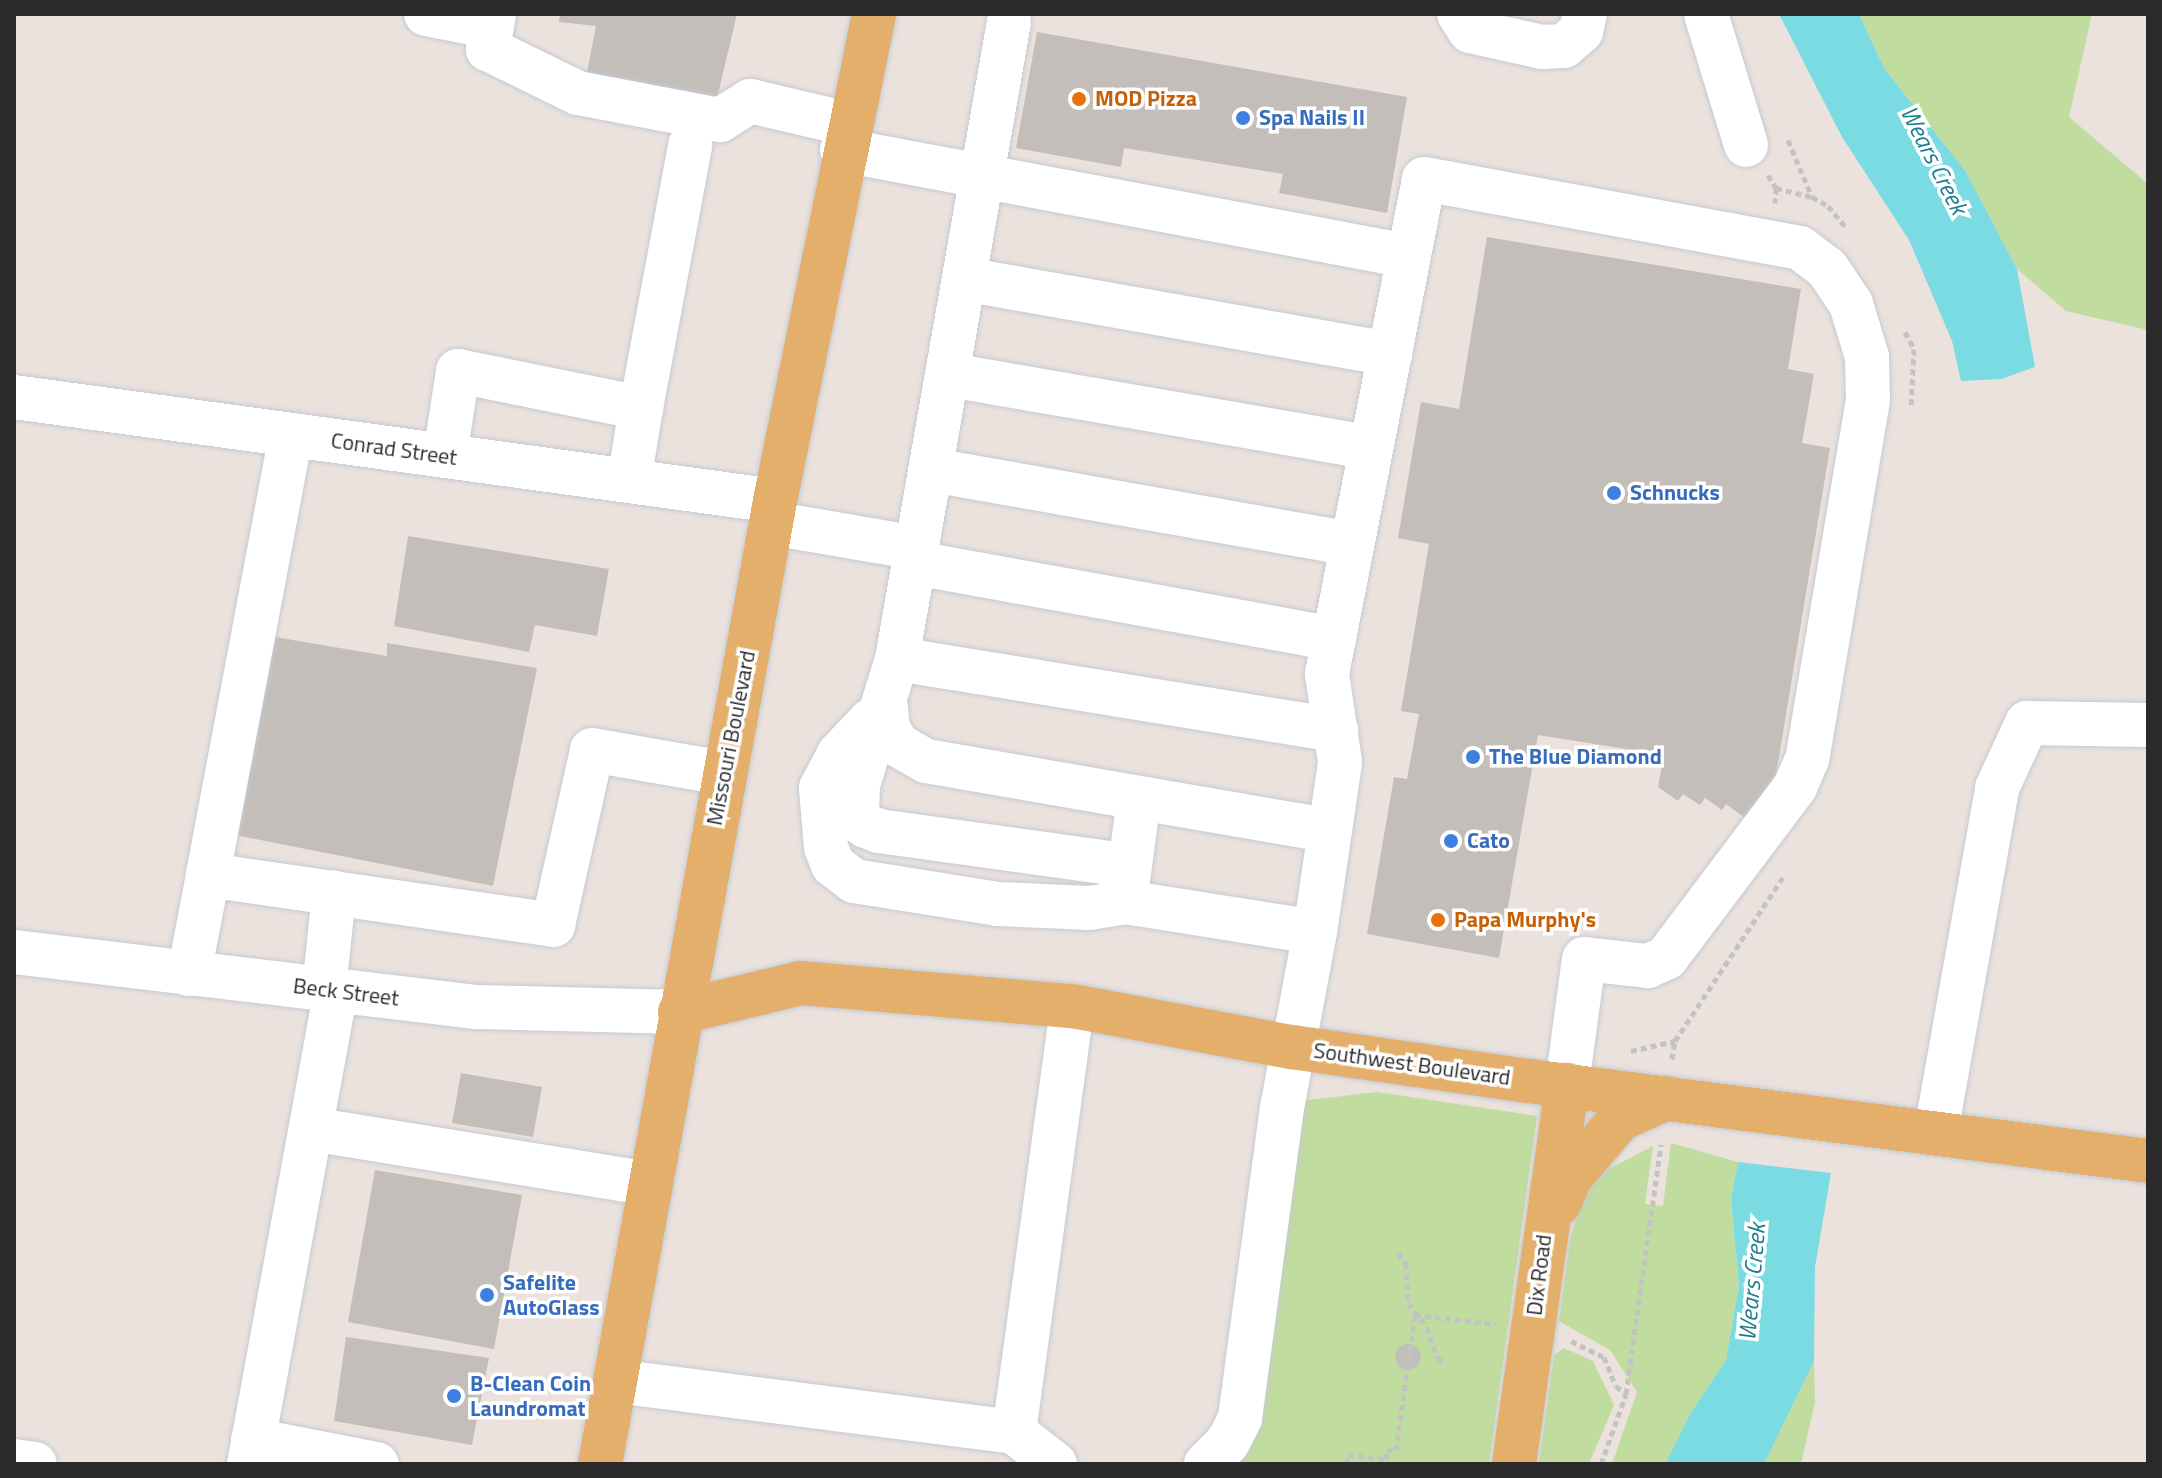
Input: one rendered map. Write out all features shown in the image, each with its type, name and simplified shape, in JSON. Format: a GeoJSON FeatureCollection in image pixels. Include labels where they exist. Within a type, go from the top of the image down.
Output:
{"type":"FeatureCollection","features":[{"type":"Feature","properties":{"kind":"main road","name":"Missouri Boulevard"},"geometry":{"type":"LineString","coordinates":[[600,1464],[773,512],[845,137],[874,14]]}},
{"type":"Feature","properties":{"kind":"main road","name":"Southwest Boulevard"},"geometry":{"type":"LineString","coordinates":[[680,1012],[801,983],[1072,1006],[1292,1047],[1666,1101],[1936,1132],[2148,1161]]}},
{"type":"Feature","properties":{"kind":"main road","name":"Dix Road"},"geometry":{"type":"LineString","coordinates":[[1514,1464],[1543,1239],[1567,1085]]}},
{"type":"Feature","properties":{"kind":"main road"},"geometry":{"type":"LineString","coordinates":[[1543,1239],[1570,1178],[1594,1146],[1620,1119],[1666,1101]]}},
{"type":"Feature","properties":{"kind":"street"},"geometry":{"type":"LineString","coordinates":[[426,14],[493,20],[488,49],[578,93],[720,120],[750,101],[845,137],[982,172],[1408,256]]}},
{"type":"Feature","properties":{"kind":"street"},"geometry":{"type":"LineString","coordinates":[[1459,14],[1470,31],[1542,47],[1564,46],[1581,31],[1585,14]]}},
{"type":"Feature","properties":{"kind":"street"},"geometry":{"type":"LineString","coordinates":[[1706,14],[1746,145]]}},
{"type":"Feature","properties":{"kind":"street"},"geometry":{"type":"LineString","coordinates":[[1009,22],[917,556],[886,708],[858,785],[857,811],[864,825],[1127,884],[1315,932]]}},
{"type":"Feature","properties":{"kind":"street"},"geometry":{"type":"LineString","coordinates":[[629,481],[690,145]]}},
{"type":"Feature","properties":{"kind":"street"},"geometry":{"type":"LineString","coordinates":[[1206,1464],[1228,1442],[1240,1418],[1292,1047],[1315,932],[1340,762],[1327,674],[1424,179],[1772,240],[1800,248],[1827,268],[1851,304],[1867,357],[1868,400],[1807,759],[1795,787],[1658,965],[1584,959],[1567,1085]]}},
{"type":"Feature","properties":{"kind":"street"},"geometry":{"type":"LineString","coordinates":[[964,279],[1390,354]]}},
{"type":"Feature","properties":{"kind":"street"},"geometry":{"type":"LineString","coordinates":[[445,456],[458,371],[641,408]]}},
{"type":"Feature","properties":{"kind":"street"},"geometry":{"type":"LineString","coordinates":[[950,375],[1371,448]]}},
{"type":"Feature","properties":{"kind":"street","name":"Conrad Street"},"geometry":{"type":"LineString","coordinates":[[14,397],[629,481],[773,512],[917,556],[1334,639]]}},
{"type":"Feature","properties":{"kind":"street"},"geometry":{"type":"LineString","coordinates":[[189,974],[291,435]]}},
{"type":"Feature","properties":{"kind":"street"},"geometry":{"type":"LineString","coordinates":[[932,470],[1352,544]]}},
{"type":"Feature","properties":{"kind":"street"},"geometry":{"type":"LineString","coordinates":[[897,659],[1336,730]]}},
{"type":"Feature","properties":{"kind":"street"},"geometry":{"type":"LineString","coordinates":[[886,708],[888,729],[911,756],[1330,831]]}},
{"type":"Feature","properties":{"kind":"street"},"geometry":{"type":"LineString","coordinates":[[886,708],[839,754],[821,788],[822,829],[833,865],[874,888],[938,898],[1074,908],[1127,884]]}},
{"type":"Feature","properties":{"kind":"street"},"geometry":{"type":"LineString","coordinates":[[1936,1132],[1997,788],[2027,723],[2148,725]]}},
{"type":"Feature","properties":{"kind":"street"},"geometry":{"type":"LineString","coordinates":[[208,875],[553,925],[592,750],[724,773]]}},
{"type":"Feature","properties":{"kind":"street"},"geometry":{"type":"LineString","coordinates":[[1127,884],[1139,799]]}},
{"type":"Feature","properties":{"kind":"street"},"geometry":{"type":"LineString","coordinates":[[334,893],[330,991],[311,1129],[251,1452],[377,1464]]}},
{"type":"Feature","properties":{"kind":"street","name":"Beck Street"},"geometry":{"type":"LineString","coordinates":[[14,952],[330,991],[524,1010],[680,1012]]}},
{"type":"Feature","properties":{"kind":"street"},"geometry":{"type":"LineString","coordinates":[[996,1441],[1072,1006]]}},
{"type":"Feature","properties":{"kind":"street"},"geometry":{"type":"LineString","coordinates":[[311,1129],[650,1184]]}},
{"type":"Feature","properties":{"kind":"street"},"geometry":{"type":"LineString","coordinates":[[616,1381],[996,1441],[1055,1464]]}},
{"type":"Feature","properties":{"kind":"street"},"geometry":{"type":"LineString","coordinates":[[14,1461],[35,1464]]}},
{"type":"Feature","properties":{"kind":"path"},"geometry":{"type":"LineString","coordinates":[[1746,145],[1776,188],[1772,240]]}},
{"type":"Feature","properties":{"kind":"path"},"geometry":{"type":"LineString","coordinates":[[1776,188],[1812,197]]}},
{"type":"Feature","properties":{"kind":"path"},"geometry":{"type":"LineString","coordinates":[[1601,1464],[1626,1394],[1675,1041]]}},
{"type":"Feature","properties":{"kind":"path"},"geometry":{"type":"LineString","coordinates":[[1398,1253],[1406,1264],[1408,1303],[1427,1327],[1437,1358],[1444,1362]]}},
{"type":"Feature","properties":{"kind":"path"},"geometry":{"type":"LineString","coordinates":[[1415,1315],[1497,1324]]}},
{"type":"Feature","properties":{"kind":"path"},"geometry":{"type":"LineString","coordinates":[[1347,1464],[1348,1455],[1386,1459],[1387,1449],[1396,1450],[1415,1315]]}},
{"type":"Feature","properties":{"kind":"green space"},"geometry":{"type":"Polygon","coordinates":[[[1859,14],[2092,14],[2069,117],[2148,184],[2148,330],[2066,311],[2017,269],[1966,172],[1884,68],[1859,14]]]}},
{"type":"Feature","properties":{"kind":"green space"},"geometry":{"type":"Polygon","coordinates":[[[1377,1092],[1537,1116],[1489,1464],[1224,1464],[1300,1101],[1377,1092]]]}},
{"type":"Feature","properties":{"kind":"green space"},"geometry":{"type":"Polygon","coordinates":[[[1671,1143],[1738,1162],[1731,1199],[1739,1286],[1726,1360],[1690,1414],[1665,1464],[1612,1464],[1637,1392],[1610,1350],[1559,1321],[1570,1240],[1581,1203],[1601,1173],[1653,1146],[1645,1204],[1663,1206],[1671,1143]]]}},
{"type":"Feature","properties":{"kind":"green space"},"geometry":{"type":"Polygon","coordinates":[[[1564,1348],[1593,1361],[1614,1405],[1589,1464],[1539,1464],[1554,1355],[1564,1348]]]}},
{"type":"Feature","properties":{"kind":"green space"},"geometry":{"type":"Polygon","coordinates":[[[1814,1361],[1815,1402],[1801,1464],[1764,1464],[1814,1361]]]}},
{"type":"Feature","properties":{"kind":"water","name":"Wears Creek"},"geometry":{"type":"Polygon","coordinates":[[[1779,14],[1859,14],[1884,68],[1966,172],[2017,269],[2035,367],[2001,379],[1961,381],[1952,341],[1909,240],[1842,137],[1779,14]]]}},
{"type":"Feature","properties":{"kind":"water","name":"Wears Creek"},"geometry":{"type":"Polygon","coordinates":[[[1738,1162],[1831,1173],[1815,1267],[1814,1361],[1764,1464],[1665,1464],[1690,1414],[1726,1360],[1739,1286],[1731,1199],[1738,1162]]]}},
{"type":"Feature","properties":{"kind":"building"},"geometry":{"type":"Polygon","coordinates":[[[560,14],[737,14],[715,107],[586,78],[596,26],[559,22],[560,14]]]}},
{"type":"Feature","properties":{"kind":"building"},"geometry":{"type":"Polygon","coordinates":[[[1037,32],[1407,97],[1387,213],[1279,193],[1283,174],[1124,148],[1121,167],[1016,148],[1037,32]]]}},
{"type":"Feature","properties":{"kind":"building","name":"Schnucks"},"geometry":{"type":"Polygon","coordinates":[[[1487,237],[1801,289],[1788,369],[1814,374],[1802,443],[1830,448],[1776,775],[1745,818],[1726,804],[1722,810],[1705,798],[1700,805],[1683,794],[1678,801],[1658,787],[1664,755],[1538,735],[1499,958],[1367,934],[1394,777],[1407,779],[1419,714],[1401,711],[1429,544],[1398,538],[1421,402],[1459,409],[1487,237]]]}},
{"type":"Feature","properties":{"kind":"building"},"geometry":{"type":"Polygon","coordinates":[[[408,536],[609,569],[597,636],[535,625],[529,652],[394,626],[408,536]]]}},
{"type":"Feature","properties":{"kind":"building"},"geometry":{"type":"Polygon","coordinates":[[[269,636],[387,656],[387,643],[537,668],[493,886],[235,835],[269,636]]]}},
{"type":"Feature","properties":{"kind":"building"},"geometry":{"type":"Polygon","coordinates":[[[461,1073],[542,1087],[533,1137],[452,1123],[461,1073]]]}},
{"type":"Feature","properties":{"kind":"building"},"geometry":{"type":"Polygon","coordinates":[[[375,1170],[522,1195],[494,1349],[348,1322],[375,1170]]]}},
{"type":"Feature","properties":{"kind":"building"},"geometry":{"type":"Polygon","coordinates":[[[346,1337],[489,1358],[472,1445],[334,1421],[346,1337]]]}},
{"type":"Feature","properties":{"kind":"building"},"geometry":{"type":"Polygon","coordinates":[[[1408,1344],[1417,1348],[1421,1357],[1417,1366],[1408,1370],[1399,1366],[1395,1357],[1399,1348],[1408,1344]]]}},
{"type":"Feature","properties":{"kind":"place","name":"MOD Pizza"},"geometry":{"type":"Point","coordinates":[1079,99]}},
{"type":"Feature","properties":{"kind":"place","name":"Spa Nails II"},"geometry":{"type":"Point","coordinates":[1243,118]}},
{"type":"Feature","properties":{"kind":"place","name":"Schnucks"},"geometry":{"type":"Point","coordinates":[1614,493]}},
{"type":"Feature","properties":{"kind":"place","name":"The Blue Diamond"},"geometry":{"type":"Point","coordinates":[1473,757]}},
{"type":"Feature","properties":{"kind":"place","name":"Cato"},"geometry":{"type":"Point","coordinates":[1451,841]}},
{"type":"Feature","properties":{"kind":"place","name":"Papa Murphy's"},"geometry":{"type":"Point","coordinates":[1438,920]}},
{"type":"Feature","properties":{"kind":"place","name":"Safelite AutoGlass"},"geometry":{"type":"Point","coordinates":[487,1295]}},
{"type":"Feature","properties":{"kind":"place","name":"B-Clean Coin Laundromat"},"geometry":{"type":"Point","coordinates":[454,1396]}}]}
